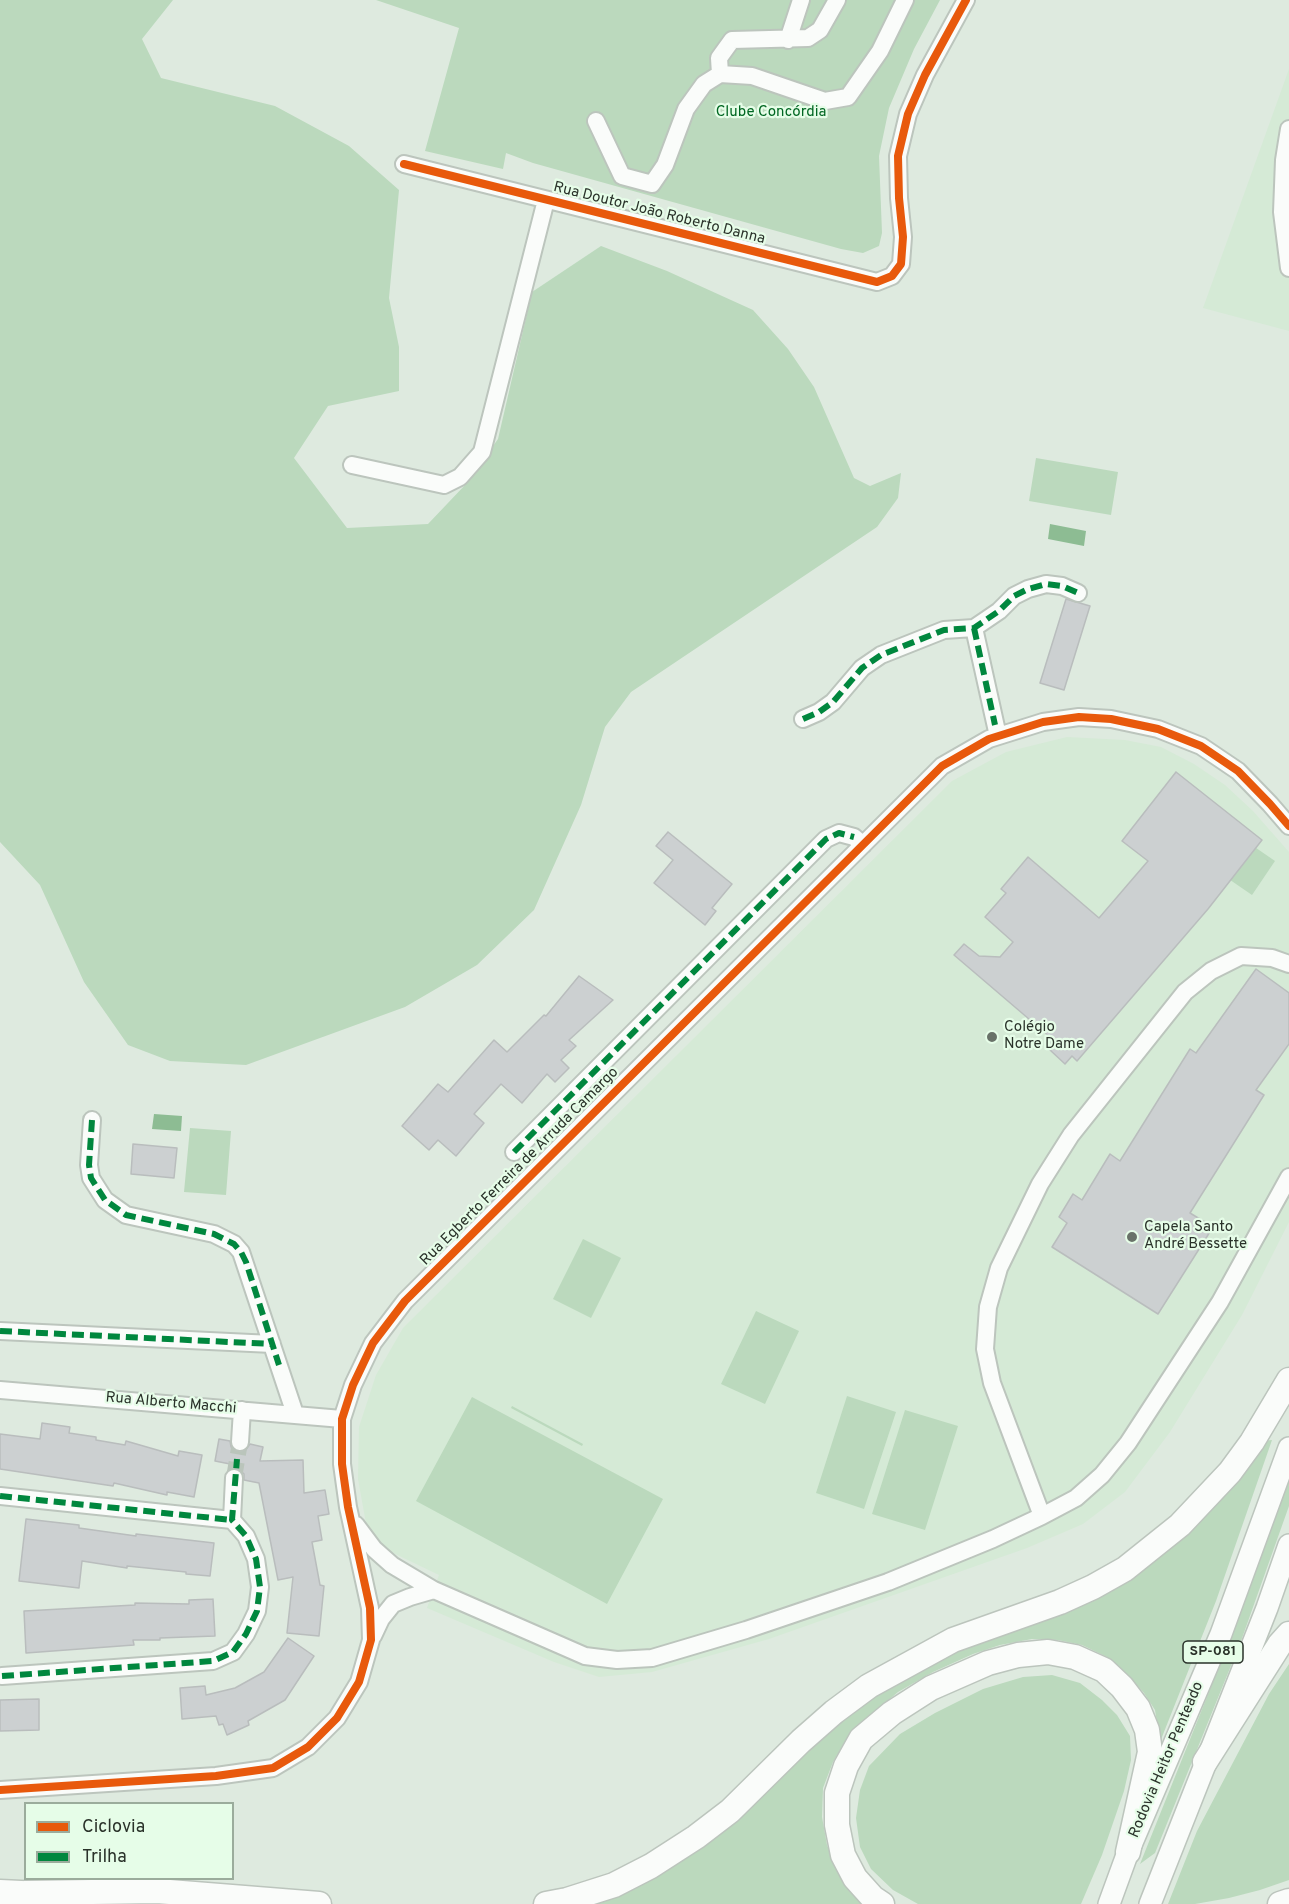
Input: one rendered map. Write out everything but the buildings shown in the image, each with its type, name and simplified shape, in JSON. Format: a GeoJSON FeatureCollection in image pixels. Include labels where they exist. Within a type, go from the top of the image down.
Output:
{"type":"FeatureCollection","features":[{"type":"Feature","properties":{"kind":"highway"},"geometry":{"type":"LineString","coordinates":[[546,1904],[614,1885],[651,1866],[696,1837],[730,1811],[834,1712],[869,1686],[953,1640],[1060,1602],[1125,1569],[1180,1525],[1222,1480],[1252,1442],[1289,1380]]}},
{"type":"Feature","properties":{"kind":"highway"},"geometry":{"type":"LineString","coordinates":[[1205,1762],[1280,1644],[1289,1634]]}},
{"type":"Feature","properties":{"kind":"highway"},"geometry":{"type":"LineString","coordinates":[[882,1904],[873,1898],[855,1878],[843,1855],[837,1825],[837,1793],[846,1767],[861,1739],[892,1713],[931,1688],[988,1663],[1018,1655],[1048,1652],[1075,1657],[1104,1671],[1122,1687],[1138,1708],[1147,1730],[1150,1752],[1125,1862]]}},
{"type":"Feature","properties":{"kind":"highway"},"geometry":{"type":"LineString","coordinates":[[26,1893],[157,1891],[320,1904]]}},
{"type":"Feature","properties":{"kind":"highway"},"geometry":{"type":"LineString","coordinates":[[0,1892],[173,1904]]}},
{"type":"Feature","properties":{"kind":"highway"},"geometry":{"type":"LineString","coordinates":[[1280,1904],[1289,1901]]}},
{"type":"Feature","properties":{"kind":"main road","name":"Rodovia Heitor Penteado"},"geometry":{"type":"LineString","coordinates":[[1109,1904],[1221,1634],[1289,1448]]}},
{"type":"Feature","properties":{"kind":"main road","name":"SP-081"},"geometry":{"type":"LineString","coordinates":[[1150,1904],[1267,1608],[1289,1545]]}},
{"type":"Feature","properties":{"kind":"street"},"geometry":{"type":"LineString","coordinates":[[788,40],[801,0]]}},
{"type":"Feature","properties":{"kind":"street"},"geometry":{"type":"LineString","coordinates":[[720,74],[718,58],[732,40],[808,38],[820,30],[837,0]]}},
{"type":"Feature","properties":{"kind":"street"},"geometry":{"type":"LineString","coordinates":[[596,121],[622,176],[652,184],[665,165],[686,109],[704,84],[720,74],[752,76],[825,101],[848,97],[880,51],[905,0]]}},
{"type":"Feature","properties":{"kind":"street","name":"Rua Doutor João Roberto Danna"},"geometry":{"type":"LineString","coordinates":[[404,164],[877,282],[892,276],[901,264],[903,237],[898,198],[898,156],[908,114],[925,75],[966,0]]}},
{"type":"Feature","properties":{"kind":"street"},"geometry":{"type":"LineString","coordinates":[[1289,129],[1282,212],[1289,268]]}},
{"type":"Feature","properties":{"kind":"street"},"geometry":{"type":"LineString","coordinates":[[352,465],[444,485],[460,477],[482,452],[546,200]]}},
{"type":"Feature","properties":{"kind":"street"},"geometry":{"type":"LineString","coordinates":[[803,719],[833,702],[861,668],[881,655],[944,630],[974,628],[1014,596],[1028,589],[1046,584],[1062,586],[1078,593]]}},
{"type":"Feature","properties":{"kind":"street"},"geometry":{"type":"LineString","coordinates":[[974,628],[998,736]]}},
{"type":"Feature","properties":{"kind":"street","name":"Rua Egberto Ferreira de Arruda Camargo"},"geometry":{"type":"LineString","coordinates":[[0,1790],[216,1776],[273,1768],[308,1747],[337,1718],[359,1682],[371,1640],[370,1608],[342,1464],[342,1419],[353,1385],[373,1343],[405,1301],[942,766],[998,736],[1043,722],[1079,717],[1111,719],[1158,729],[1201,746],[1238,771],[1289,826]]}},
{"type":"Feature","properties":{"kind":"street"},"geometry":{"type":"LineString","coordinates":[[514,1152],[826,839],[839,833],[854,837],[863,845]]}},
{"type":"Feature","properties":{"kind":"street"},"geometry":{"type":"LineString","coordinates":[[1042,1516],[992,1383],[986,1349],[988,1307],[999,1268],[1040,1184],[1071,1135],[1185,992],[1211,971],[1241,956],[1289,958]]}},
{"type":"Feature","properties":{"kind":"street"},"geometry":{"type":"LineString","coordinates":[[1272,958],[1289,964]]}},
{"type":"Feature","properties":{"kind":"street"},"geometry":{"type":"LineString","coordinates":[[92,1120],[89,1165],[91,1178],[105,1200],[126,1215],[214,1234],[234,1244],[241,1252],[295,1414]]}},
{"type":"Feature","properties":{"kind":"street"},"geometry":{"type":"LineString","coordinates":[[351,1518],[374,1550],[392,1565],[434,1590],[585,1656],[617,1660],[652,1658],[746,1630],[888,1582],[993,1539],[1042,1516],[1077,1498],[1102,1475],[1128,1443],[1220,1302],[1289,1177]]}},
{"type":"Feature","properties":{"kind":"street"},"geometry":{"type":"LineString","coordinates":[[0,1331],[272,1344]]}},
{"type":"Feature","properties":{"kind":"street","name":"Rua Alberto Macchi"},"geometry":{"type":"LineString","coordinates":[[0,1390],[342,1419]]}},
{"type":"Feature","properties":{"kind":"street"},"geometry":{"type":"LineString","coordinates":[[240,1442],[242,1410]]}},
{"type":"Feature","properties":{"kind":"street"},"geometry":{"type":"LineString","coordinates":[[232,1520],[234,1478]]}},
{"type":"Feature","properties":{"kind":"street"},"geometry":{"type":"LineString","coordinates":[[0,1496],[232,1520],[246,1536],[256,1559],[260,1587],[257,1611],[246,1634],[233,1652],[213,1661],[2,1676]]}},
{"type":"Feature","properties":{"kind":"street"},"geometry":{"type":"LineString","coordinates":[[371,1640],[381,1619],[393,1605],[417,1594],[434,1590]]}},
{"type":"Feature","properties":{"kind":"shaded area"},"geometry":{"type":"Polygon","coordinates":[[[1289,69],[1289,331],[1203,308],[1289,69]]]}},
{"type":"Feature","properties":{"kind":"shaded area"},"geometry":{"type":"Polygon","coordinates":[[[1050,524],[1086,531],[1084,546],[1048,539],[1050,524]]]}},
{"type":"Feature","properties":{"kind":"shaded area","name":"Colégio Notre Dame"},"geometry":{"type":"Polygon","coordinates":[[[1067,737],[1125,740],[1161,747],[1194,764],[1225,785],[1253,811],[1289,852],[1289,1222],[1242,1315],[1170,1432],[1125,1492],[1083,1524],[1027,1548],[769,1639],[652,1672],[599,1677],[554,1662],[427,1608],[439,1575],[387,1550],[367,1529],[358,1479],[359,1427],[376,1375],[403,1328],[952,781],[1006,752],[1067,737]]]}},
{"type":"Feature","properties":{"kind":"shaded area"},"geometry":{"type":"Polygon","coordinates":[[[154,1114],[182,1116],[181,1131],[152,1129],[154,1114]]]}},
{"type":"Feature","properties":{"kind":"green space"},"geometry":{"type":"Polygon","coordinates":[[[0,0],[173,0],[142,39],[161,78],[275,106],[349,146],[399,190],[389,298],[399,347],[399,391],[328,406],[294,458],[347,528],[428,524],[466,484],[498,439],[532,292],[601,246],[667,271],[753,310],[788,349],[814,387],[854,478],[870,486],[901,473],[898,498],[877,527],[631,692],[605,727],[581,805],[534,910],[477,965],[405,1007],[246,1065],[170,1061],[128,1045],[84,982],[40,885],[0,842],[0,0]]]}},
{"type":"Feature","properties":{"kind":"green space","name":"Clube Concórdia"},"geometry":{"type":"Polygon","coordinates":[[[376,0],[940,0],[914,49],[889,108],[879,156],[882,233],[879,246],[863,253],[841,249],[533,163],[506,153],[503,169],[425,151],[459,28],[376,0]]]}},
{"type":"Feature","properties":{"kind":"green space"},"geometry":{"type":"Polygon","coordinates":[[[1036,458],[1118,472],[1111,515],[1029,501],[1036,458]]]}},
{"type":"Feature","properties":{"kind":"green space"},"geometry":{"type":"Polygon","coordinates":[[[1182,797],[1275,861],[1252,895],[1159,831],[1182,797]]]}},
{"type":"Feature","properties":{"kind":"green space"},"geometry":{"type":"Polygon","coordinates":[[[190,1128],[231,1131],[226,1195],[184,1192],[190,1128]]]}},
{"type":"Feature","properties":{"kind":"green space"},"geometry":{"type":"Polygon","coordinates":[[[583,1239],[621,1258],[591,1318],[553,1299],[583,1239]]]}},
{"type":"Feature","properties":{"kind":"green space"},"geometry":{"type":"Polygon","coordinates":[[[756,1311],[799,1331],[765,1404],[721,1384],[756,1311]]]}},
{"type":"Feature","properties":{"kind":"green space"},"geometry":{"type":"Polygon","coordinates":[[[847,1396],[896,1412],[864,1509],[816,1493],[847,1396]]]}},
{"type":"Feature","properties":{"kind":"green space"},"geometry":{"type":"Polygon","coordinates":[[[472,1397],[663,1499],[607,1604],[416,1501],[472,1397]]]}},
{"type":"Feature","properties":{"kind":"green space"},"geometry":{"type":"Polygon","coordinates":[[[512,1406],[583,1444],[582,1446],[511,1408],[512,1406]]]}},
{"type":"Feature","properties":{"kind":"green space"},"geometry":{"type":"Polygon","coordinates":[[[905,1410],[958,1426],[925,1530],[872,1514],[905,1410]]]}},
{"type":"Feature","properties":{"kind":"green space"},"geometry":{"type":"Polygon","coordinates":[[[1272,1440],[1216,1601],[1160,1742],[1155,1710],[1128,1675],[1107,1657],[1082,1645],[1058,1640],[1032,1639],[1000,1645],[933,1672],[898,1692],[850,1733],[833,1762],[823,1788],[822,1817],[827,1845],[838,1872],[862,1904],[577,1904],[803,1753],[836,1725],[893,1683],[1178,1540],[1209,1512],[1263,1441],[1272,1440]]]}},
{"type":"Feature","properties":{"kind":"green space"},"geometry":{"type":"Polygon","coordinates":[[[1289,1474],[1289,1506],[1241,1641],[1155,1853],[1140,1864],[1231,1637],[1289,1474]]]}},
{"type":"Feature","properties":{"kind":"green space"},"geometry":{"type":"Polygon","coordinates":[[[1289,1664],[1289,1880],[1229,1898],[1195,1904],[1168,1904],[1197,1831],[1269,1694],[1289,1664]]]}},
{"type":"Feature","properties":{"kind":"green space"},"geometry":{"type":"Polygon","coordinates":[[[1052,1675],[1080,1683],[1102,1700],[1117,1715],[1130,1736],[1131,1760],[1124,1791],[1102,1855],[1081,1904],[918,1904],[893,1890],[871,1869],[860,1847],[856,1818],[860,1790],[869,1766],[900,1734],[983,1689],[1023,1677],[1052,1675]]]}},
{"type":"Feature","properties":{"kind":"tunnel"},"geometry":{"type":"LineString","coordinates":[[234,1478],[240,1442]]}},
{"type":"Feature","properties":{"kind":"marked path"},"geometry":{"type":"LineString","coordinates":[[803,719],[833,702],[862,668],[881,655],[944,630],[974,628],[999,611],[1014,596],[1028,589],[1046,584],[1062,586],[1078,593]]}},
{"type":"Feature","properties":{"kind":"marked path"},"geometry":{"type":"LineString","coordinates":[[974,628],[995,725]]}},
{"type":"Feature","properties":{"kind":"marked path"},"geometry":{"type":"LineString","coordinates":[[514,1152],[826,839],[839,833],[854,837]]}},
{"type":"Feature","properties":{"kind":"marked path"},"geometry":{"type":"LineString","coordinates":[[92,1120],[89,1165],[91,1178],[105,1200],[126,1215],[214,1234],[234,1244],[241,1252],[279,1365]]}},
{"type":"Feature","properties":{"kind":"marked path"},"geometry":{"type":"LineString","coordinates":[[0,1331],[272,1344]]}},
{"type":"Feature","properties":{"kind":"marked path"},"geometry":{"type":"LineString","coordinates":[[2,1676],[213,1661],[233,1652],[246,1634],[257,1611],[260,1587],[256,1559],[246,1536],[232,1520],[237,1459]]}},
{"type":"Feature","properties":{"kind":"marked path"},"geometry":{"type":"LineString","coordinates":[[0,1496],[232,1520]]}},
{"type":"Feature","properties":{"kind":"cycle path"},"geometry":{"type":"LineString","coordinates":[[404,164],[877,282],[892,276],[901,264],[903,237],[898,156],[908,114],[925,75],[966,0]]}},
{"type":"Feature","properties":{"kind":"cycle path"},"geometry":{"type":"LineString","coordinates":[[0,1790],[216,1776],[273,1768],[308,1747],[337,1718],[359,1682],[371,1640],[370,1608],[348,1507],[342,1464],[342,1419],[353,1385],[373,1343],[405,1301],[942,766],[989,739],[1043,722],[1079,717],[1111,719],[1158,729],[1201,746],[1238,771],[1289,826]]}},
{"type":"Feature","properties":{"kind":"place","name":"Colégio Notre Dame"},"geometry":{"type":"Point","coordinates":[992,1037]}},
{"type":"Feature","properties":{"kind":"place","name":"Capela Santo André Bessette"},"geometry":{"type":"Point","coordinates":[1132,1237]}}]}
